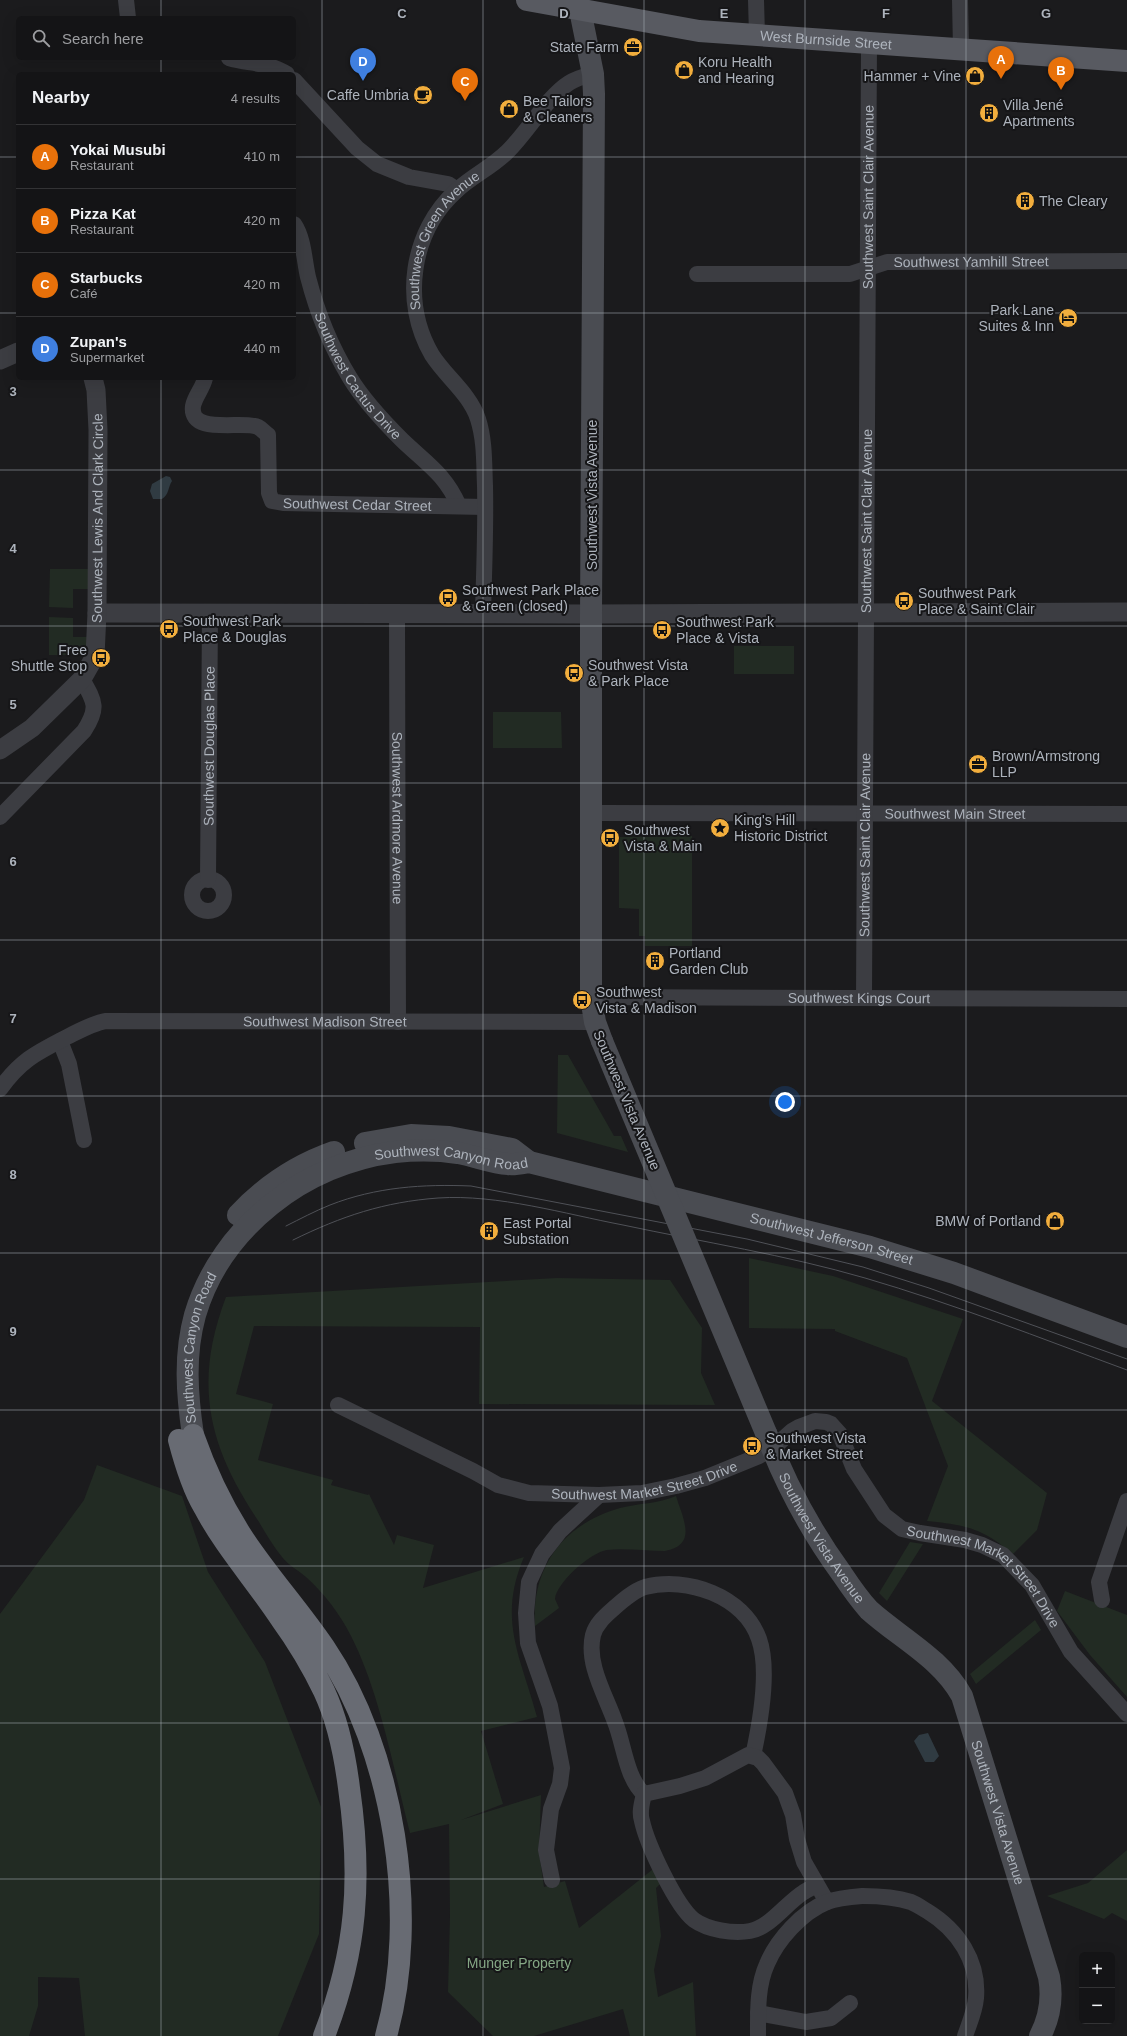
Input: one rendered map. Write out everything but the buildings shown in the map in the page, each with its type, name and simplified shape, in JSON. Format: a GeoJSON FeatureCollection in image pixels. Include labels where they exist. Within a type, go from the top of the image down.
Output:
{"type":"FeatureCollection","features":[{"type":"Feature","properties":{"kind":"highway"},"geometry":{"type":"LineString","coordinates":[[185,1441],[201,1459],[218,1497],[243,1538],[324,1647],[345,1682],[366,1732],[388,1800],[399,1865],[401,1926],[398,1973],[386,2036]]}},
{"type":"Feature","properties":{"kind":"highway"},"geometry":{"type":"LineString","coordinates":[[185,1441],[188,1470],[202,1505],[216,1528],[282,1619],[324,1692],[338,1733],[347,1774],[354,1819],[357,1853],[356,1897],[353,1927],[345,1971],[324,2036]]}},
{"type":"Feature","properties":{"kind":"main road","name":"West Burnside Street"},"geometry":{"type":"LineString","coordinates":[[527,0],[579,5],[699,31],[1127,61]]}},
{"type":"Feature","properties":{"kind":"main road","name":"Southwest Vista Avenue"},"geometry":{"type":"LineString","coordinates":[[579,5],[593,74],[594,103],[590,614],[590,997],[598,1032],[769,1441],[802,1513],[858,1597],[878,1617],[944,1670],[962,1696],[1049,1977],[1051,2007],[1040,2036]]}},
{"type":"Feature","properties":{"kind":"main road","name":"Southwest Canyon Road"},"geometry":{"type":"LineString","coordinates":[[185,1441],[173,1396],[172,1373],[176,1337],[185,1301],[199,1268],[216,1241],[242,1210],[264,1190],[291,1172],[322,1156],[350,1146],[394,1137],[433,1136],[466,1139],[512,1149],[530,1162]]}},
{"type":"Feature","properties":{"kind":"main road","name":"Southwest Jefferson Street"},"geometry":{"type":"LineString","coordinates":[[530,1162],[870,1246],[954,1273],[1127,1337]]}},
{"type":"Feature","properties":{"kind":"street"},"geometry":{"type":"LineString","coordinates":[[126,0],[128,16]]}},
{"type":"Feature","properties":{"kind":"street"},"geometry":{"type":"LineString","coordinates":[[756,0],[757,35]]}},
{"type":"Feature","properties":{"kind":"street"},"geometry":{"type":"LineString","coordinates":[[960,0],[961,49]]}},
{"type":"Feature","properties":{"kind":"street","name":"Southwest Saint Clair Avenue"},"geometry":{"type":"LineString","coordinates":[[864,998],[869,43]]}},
{"type":"Feature","properties":{"kind":"street"},"geometry":{"type":"LineString","coordinates":[[241,60],[275,67],[284,72]]}},
{"type":"Feature","properties":{"kind":"street","name":"Southwest Green Avenue"},"geometry":{"type":"LineString","coordinates":[[483,614],[485,507],[484,453],[478,420],[469,402],[431,353],[415,311],[414,299],[416,266],[423,242],[437,213],[457,190],[505,154],[519,141],[564,86],[576,79],[593,74]]}},
{"type":"Feature","properties":{"kind":"street"},"geometry":{"type":"LineString","coordinates":[[296,82],[357,148],[377,164],[409,177],[448,184],[457,190]]}},
{"type":"Feature","properties":{"kind":"street","name":"Southwest Cactus Drive"},"geometry":{"type":"LineString","coordinates":[[296,230],[303,249],[315,299],[330,341],[350,378],[374,410],[444,478],[459,506]]}},
{"type":"Feature","properties":{"kind":"street","name":"Southwest Yamhill Street"},"geometry":{"type":"LineString","coordinates":[[697,274],[850,274],[887,262],[1127,261]]}},
{"type":"Feature","properties":{"kind":"street"},"geometry":{"type":"LineString","coordinates":[[0,360],[16,353]]}},
{"type":"Feature","properties":{"kind":"street","name":"Southwest Lewis And Clark Circle"},"geometry":{"type":"LineString","coordinates":[[0,750],[32,728],[82,679],[95,656],[97,613],[98,430],[96,390],[94,380]]}},
{"type":"Feature","properties":{"kind":"street","name":"Southwest Cedar Street"},"geometry":{"type":"LineString","coordinates":[[204,380],[195,400],[193,413],[196,418],[206,424],[259,427],[268,435],[269,493],[272,501],[283,503],[485,507]]}},
{"type":"Feature","properties":{"kind":"street"},"geometry":{"type":"LineString","coordinates":[[97,613],[590,614],[1127,612]]}},
{"type":"Feature","properties":{"kind":"street","name":"Southwest Douglas Place"},"geometry":{"type":"LineString","coordinates":[[208,880],[210,613]]}},
{"type":"Feature","properties":{"kind":"street","name":"Southwest Ardmore Avenue"},"geometry":{"type":"LineString","coordinates":[[397,614],[398,1022]]}},
{"type":"Feature","properties":{"kind":"street"},"geometry":{"type":"LineString","coordinates":[[0,817],[84,731],[89,724],[95,706],[94,700],[82,679]]}},
{"type":"Feature","properties":{"kind":"street","name":"Southwest Main Street"},"geometry":{"type":"LineString","coordinates":[[591,813],[1127,814]]}},
{"type":"Feature","properties":{"kind":"street","name":"Southwest Kings Court"},"geometry":{"type":"LineString","coordinates":[[590,997],[1127,999]]}},
{"type":"Feature","properties":{"kind":"street","name":"Southwest Madison Street"},"geometry":{"type":"LineString","coordinates":[[0,1089],[15,1070],[29,1057],[80,1030],[106,1021],[398,1022],[598,1032]]}},
{"type":"Feature","properties":{"kind":"street"},"geometry":{"type":"LineString","coordinates":[[60,1041],[69,1064],[84,1140]]}},
{"type":"Feature","properties":{"kind":"street","name":"Southwest Market Street Drive"},"geometry":{"type":"LineString","coordinates":[[338,1405],[507,1489],[529,1493],[599,1495],[642,1493],[676,1486],[704,1478],[769,1441],[800,1427],[821,1420],[831,1424],[840,1434],[854,1469],[884,1516],[902,1529],[966,1540],[982,1545],[1003,1555],[1032,1585],[1071,1652],[1127,1714]]}},
{"type":"Feature","properties":{"kind":"street"},"geometry":{"type":"LineString","coordinates":[[552,1880],[546,1850],[550,1809],[560,1784],[562,1768],[550,1706],[528,1643],[526,1613],[529,1582],[542,1554],[560,1531],[599,1495]]}},
{"type":"Feature","properties":{"kind":"street"},"geometry":{"type":"LineString","coordinates":[[1102,1600],[1099,1582],[1127,1501]]}},
{"type":"Feature","properties":{"kind":"street"},"geometry":{"type":"LineString","coordinates":[[644,1794],[637,1788],[632,1779],[619,1733],[598,1678],[592,1645],[595,1630],[604,1618],[624,1599],[645,1587],[680,1585],[703,1590],[727,1600],[741,1612],[752,1625],[760,1643],[764,1670],[753,1756]]}},
{"type":"Feature","properties":{"kind":"street"},"geometry":{"type":"LineString","coordinates":[[644,1794],[680,1786],[705,1778],[743,1757],[753,1756],[763,1763],[786,1793],[793,1815],[801,1853],[809,1872],[827,1902]]}},
{"type":"Feature","properties":{"kind":"street"},"geometry":{"type":"LineString","coordinates":[[644,1794],[640,1811],[652,1849],[668,1882],[686,1912],[701,1924],[712,1928],[738,1932],[760,1928],[804,1891],[817,1885]]}},
{"type":"Feature","properties":{"kind":"street"},"geometry":{"type":"LineString","coordinates":[[758,2036],[758,2013],[761,1985],[767,1964],[778,1945],[799,1921],[827,1902],[850,1897],[894,1898],[912,1902],[935,1916],[955,1933],[968,1952],[976,1982],[976,1999],[965,2036]]}},
{"type":"Feature","properties":{"kind":"street"},"geometry":{"type":"LineString","coordinates":[[758,2013],[806,2022],[831,2018],[850,2003]]}},
{"type":"Feature","properties":{"kind":"green space"},"geometry":{"type":"Polygon","coordinates":[[[50,569],[88,569],[88,589],[73,589],[73,608],[49,607],[50,569]]]}},
{"type":"Feature","properties":{"kind":"green space"},"geometry":{"type":"Polygon","coordinates":[[[49,617],[73,618],[73,637],[87,637],[87,655],[49,655],[49,617]]]}},
{"type":"Feature","properties":{"kind":"green space"},"geometry":{"type":"Polygon","coordinates":[[[734,646],[794,646],[794,674],[734,674],[734,646]]]}},
{"type":"Feature","properties":{"kind":"green space"},"geometry":{"type":"Polygon","coordinates":[[[493,712],[561,712],[562,748],[493,748],[493,712]]]}},
{"type":"Feature","properties":{"kind":"green space"},"geometry":{"type":"Polygon","coordinates":[[[692,836],[692,946],[645,946],[645,936],[639,936],[639,909],[619,908],[619,837],[692,836]]]}},
{"type":"Feature","properties":{"kind":"green space"},"geometry":{"type":"Polygon","coordinates":[[[558,1055],[568,1055],[614,1136],[621,1136],[628,1152],[557,1133],[558,1055]]]}},
{"type":"Feature","properties":{"kind":"green space"},"geometry":{"type":"Polygon","coordinates":[[[749,1258],[833,1276],[963,1319],[932,1401],[1047,1493],[1037,1530],[1013,1554],[992,1538],[973,1529],[953,1524],[927,1521],[948,1466],[907,1358],[835,1331],[835,1329],[749,1328],[749,1258]]]}},
{"type":"Feature","properties":{"kind":"green space","name":"Munger Property"},"geometry":{"type":"Polygon","coordinates":[[[557,1278],[670,1280],[702,1328],[701,1373],[715,1405],[479,1404],[480,1327],[254,1326],[236,1394],[273,1404],[258,1460],[333,1480],[331,1485],[368,1495],[369,1494],[394,1545],[397,1535],[434,1545],[423,1588],[524,1557],[516,1580],[512,1600],[512,1619],[514,1638],[537,1717],[481,1731],[503,1804],[461,1820],[541,1795],[539,1852],[544,1887],[565,1881],[579,1928],[657,1866],[664,1880],[656,1888],[661,1936],[654,1970],[658,1997],[693,1982],[696,2036],[630,2036],[623,2009],[534,2036],[493,2036],[448,1992],[450,1916],[449,1824],[410,1833],[378,1707],[361,1658],[351,1636],[337,1612],[325,1597],[313,1583],[284,1560],[270,1540],[242,1494],[228,1467],[217,1440],[211,1414],[208,1386],[210,1358],[216,1329],[226,1297],[557,1278]]]}},
{"type":"Feature","properties":{"kind":"green space"},"geometry":{"type":"Polygon","coordinates":[[[97,1465],[182,1496],[208,1572],[265,1662],[321,1807],[319,1934],[278,2036],[85,2036],[79,1978],[38,1977],[38,2006],[29,2036],[0,2036],[0,1614],[84,1500],[97,1465]]]}},
{"type":"Feature","properties":{"kind":"green space"},"geometry":{"type":"Polygon","coordinates":[[[676,1496],[686,1530],[682,1543],[675,1548],[665,1551],[614,1549],[600,1552],[592,1556],[575,1569],[561,1585],[555,1599],[559,1608],[535,1626],[535,1605],[539,1585],[545,1567],[555,1551],[567,1537],[582,1525],[600,1515],[627,1506],[662,1501],[676,1496]]]}},
{"type":"Feature","properties":{"kind":"green space"},"geometry":{"type":"Polygon","coordinates":[[[910,1542],[923,1544],[887,1601],[879,1593],[910,1542]]]}},
{"type":"Feature","properties":{"kind":"green space"},"geometry":{"type":"Polygon","coordinates":[[[1065,1591],[1127,1615],[1127,1697],[1090,1655],[1057,1611],[1065,1591]]]}},
{"type":"Feature","properties":{"kind":"green space"},"geometry":{"type":"Polygon","coordinates":[[[1035,1620],[1041,1630],[976,1684],[970,1674],[1035,1620]]]}},
{"type":"Feature","properties":{"kind":"green space"},"geometry":{"type":"Polygon","coordinates":[[[1127,1850],[1127,1921],[1112,1913],[1104,1919],[1047,1896],[1088,1883],[1127,1850]]]}},
{"type":"Feature","properties":{"kind":"shaded area"},"geometry":{"type":"Polygon","coordinates":[[[166,476],[170,477],[172,481],[166,495],[162,499],[153,499],[150,491],[152,484],[166,476]]]}},
{"type":"Feature","properties":{"kind":"shaded area"},"geometry":{"type":"Polygon","coordinates":[[[928,1733],[939,1756],[934,1762],[925,1762],[914,1741],[919,1735],[928,1733]]]}},
{"type":"Feature","properties":{"kind":"tram line"},"geometry":{"type":"LineString","coordinates":[[286,1226],[330,1205],[365,1194],[417,1186],[471,1186],[747,1239],[863,1267],[929,1288],[1127,1359]]}},
{"type":"Feature","properties":{"kind":"tram line"},"geometry":{"type":"LineString","coordinates":[[293,1240],[346,1217],[399,1203],[438,1198],[484,1199],[508,1202],[744,1249],[805,1262],[865,1278],[964,1310],[1127,1370]]}},
{"type":"Feature","properties":{"kind":"place","name":"State Farm"},"geometry":{"type":"Point","coordinates":[633,47]}},
{"type":"Feature","properties":{"kind":"place","name":"Koru Health and Hearing"},"geometry":{"type":"Point","coordinates":[684,70]}},
{"type":"Feature","properties":{"kind":"place","name":"Hammer + Vine"},"geometry":{"type":"Point","coordinates":[975,76]}},
{"type":"Feature","properties":{"kind":"place","name":"Yokai Musubi"},"geometry":{"type":"Point","coordinates":[1001,79]}},
{"type":"Feature","properties":{"kind":"place","name":"Zupan's"},"geometry":{"type":"Point","coordinates":[363,81]}},
{"type":"Feature","properties":{"kind":"place","name":"Pizza Kat"},"geometry":{"type":"Point","coordinates":[1061,90]}},
{"type":"Feature","properties":{"kind":"place","name":"Caffe Umbria"},"geometry":{"type":"Point","coordinates":[423,95]}},
{"type":"Feature","properties":{"kind":"place","name":"Starbucks"},"geometry":{"type":"Point","coordinates":[465,101]}},
{"type":"Feature","properties":{"kind":"place","name":"Bee Tailors & Cleaners"},"geometry":{"type":"Point","coordinates":[509,109]}},
{"type":"Feature","properties":{"kind":"place","name":"Villa Jené Apartments"},"geometry":{"type":"Point","coordinates":[989,113]}},
{"type":"Feature","properties":{"kind":"place","name":"The Cleary"},"geometry":{"type":"Point","coordinates":[1025,201]}},
{"type":"Feature","properties":{"kind":"place","name":"Park Lane Suites & Inn"},"geometry":{"type":"Point","coordinates":[1068,318]}},
{"type":"Feature","properties":{"kind":"place","name":"Southwest Park Place & Green (closed)"},"geometry":{"type":"Point","coordinates":[448,598]}},
{"type":"Feature","properties":{"kind":"place","name":"Southwest Park Place & Saint Clair"},"geometry":{"type":"Point","coordinates":[904,601]}},
{"type":"Feature","properties":{"kind":"place","name":"Southwest Park Place & Douglas"},"geometry":{"type":"Point","coordinates":[169,629]}},
{"type":"Feature","properties":{"kind":"place","name":"Southwest Park Place & Vista"},"geometry":{"type":"Point","coordinates":[662,630]}},
{"type":"Feature","properties":{"kind":"place","name":"Free Shuttle Stop"},"geometry":{"type":"Point","coordinates":[101,658]}},
{"type":"Feature","properties":{"kind":"place","name":"Southwest Vista & Park Place"},"geometry":{"type":"Point","coordinates":[574,673]}},
{"type":"Feature","properties":{"kind":"place","name":"Brown/Armstrong LLP"},"geometry":{"type":"Point","coordinates":[978,764]}},
{"type":"Feature","properties":{"kind":"place","name":"King's Hill Historic District"},"geometry":{"type":"Point","coordinates":[720,828]}},
{"type":"Feature","properties":{"kind":"place","name":"Southwest Vista & Main"},"geometry":{"type":"Point","coordinates":[610,838]}},
{"type":"Feature","properties":{"kind":"place","name":"Portland Garden Club"},"geometry":{"type":"Point","coordinates":[655,961]}},
{"type":"Feature","properties":{"kind":"place","name":"Southwest Vista & Madison"},"geometry":{"type":"Point","coordinates":[582,1000]}},
{"type":"Feature","properties":{"kind":"place","name":"BMW of Portland"},"geometry":{"type":"Point","coordinates":[1055,1221]}},
{"type":"Feature","properties":{"kind":"place","name":"East Portal Substation"},"geometry":{"type":"Point","coordinates":[489,1231]}},
{"type":"Feature","properties":{"kind":"place","name":"Southwest Vista & Market Street"},"geometry":{"type":"Point","coordinates":[752,1446]}}]}
